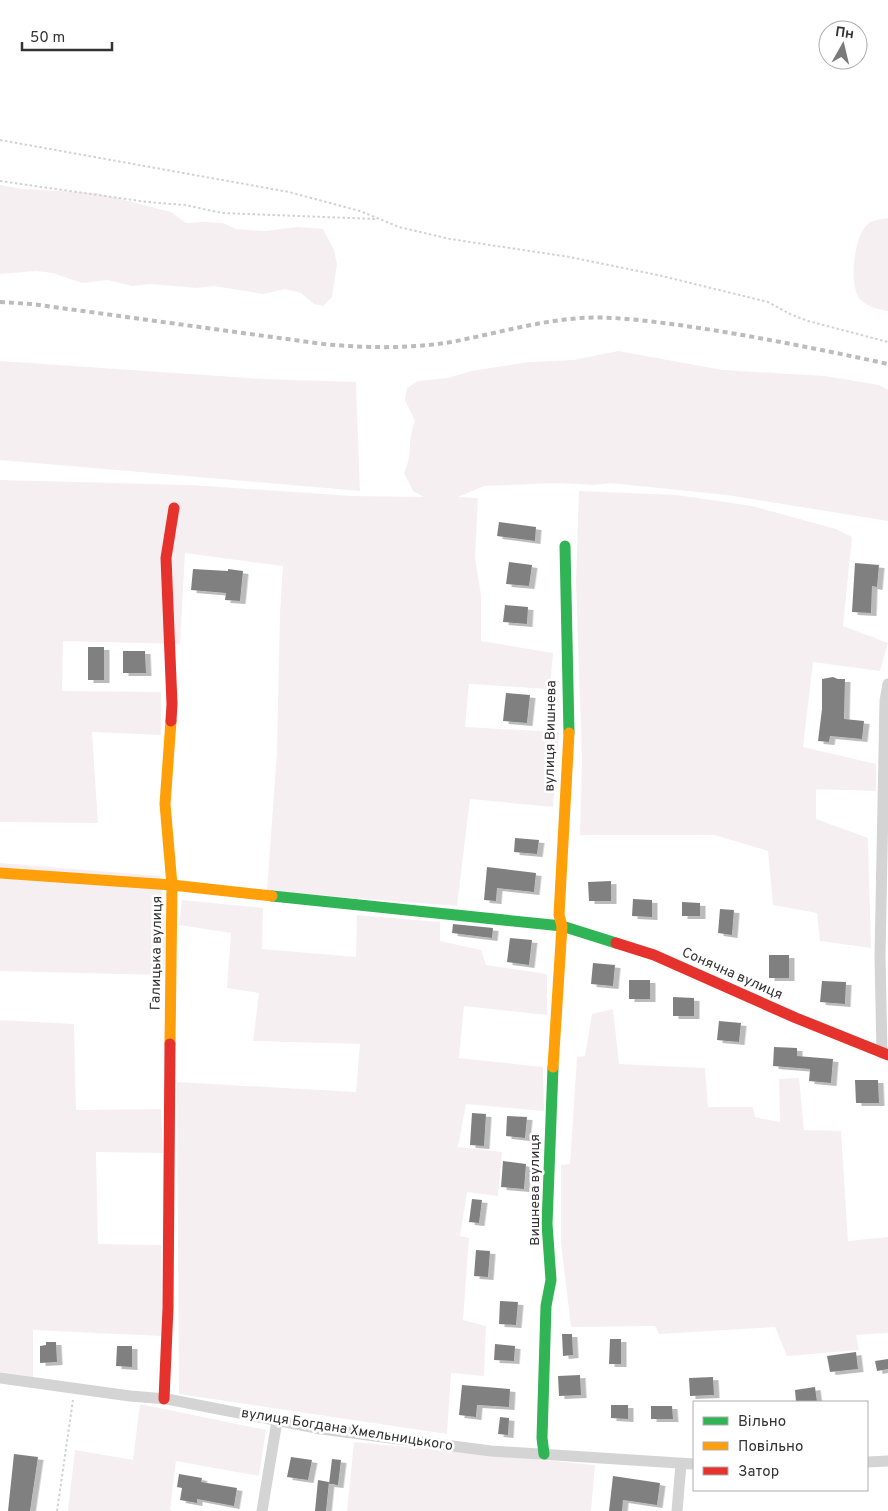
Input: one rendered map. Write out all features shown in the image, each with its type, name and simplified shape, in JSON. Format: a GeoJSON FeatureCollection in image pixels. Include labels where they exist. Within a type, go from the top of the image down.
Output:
{"type":"FeatureCollection","features":[{"type":"Feature","properties":{"kind":"street","name":"Галицька вулиця"},"geometry":{"type":"LineString","coordinates":[[164,1399],[168,1308],[172,885],[165,804],[172,704],[166,558],[174,508]]}},
{"type":"Feature","properties":{"kind":"street","name":"вулиця Вишнева"},"geometry":{"type":"LineString","coordinates":[[562,926],[559,915],[569,734],[565,546]]}},
{"type":"Feature","properties":{"kind":"street"},"geometry":{"type":"LineString","coordinates":[[885,1054],[880,957],[885,701],[888,684]]}},
{"type":"Feature","properties":{"kind":"street","name":"Сонячна вулиця"},"geometry":{"type":"LineString","coordinates":[[0,873],[172,885],[562,926],[654,955],[796,1018],[885,1054]]}},
{"type":"Feature","properties":{"kind":"street","name":"Вишнева вулиця"},"geometry":{"type":"LineString","coordinates":[[544,1454],[542,1438],[546,1315],[551,1280],[547,1224],[552,1076],[556,983],[562,926]]}},
{"type":"Feature","properties":{"kind":"street","name":"вулиця Богдана Хмельницького"},"geometry":{"type":"LineString","coordinates":[[1,1378],[164,1399],[321,1429],[491,1451],[693,1464]]}},
{"type":"Feature","properties":{"kind":"street"},"geometry":{"type":"LineString","coordinates":[[262,1511],[277,1421]]}},
{"type":"Feature","properties":{"kind":"street"},"geometry":{"type":"LineString","coordinates":[[868,1462],[888,1461]]}},
{"type":"Feature","properties":{"kind":"street"},"geometry":{"type":"LineString","coordinates":[[678,1511],[681,1464]]}},
{"type":"Feature","properties":{"kind":"path"},"geometry":{"type":"LineString","coordinates":[[0,140],[289,192],[360,211],[399,226],[450,239],[570,257],[662,276],[768,302],[808,321],[888,342]]}},
{"type":"Feature","properties":{"kind":"path"},"geometry":{"type":"LineString","coordinates":[[0,181],[147,202],[185,205],[222,213],[377,219]]}},
{"type":"Feature","properties":{"kind":"path"},"geometry":{"type":"LineString","coordinates":[[57,1511],[75,1388]]}},
{"type":"Feature","properties":{"kind":"shaded area"},"geometry":{"type":"Polygon","coordinates":[[[0,185],[23,189],[97,193],[171,212],[186,223],[223,223],[236,229],[265,231],[298,227],[323,229],[334,250],[337,264],[332,297],[323,306],[314,304],[301,293],[285,289],[263,294],[214,286],[197,288],[151,284],[132,286],[108,280],[82,283],[53,273],[36,271],[0,274],[0,185]]]}},
{"type":"Feature","properties":{"kind":"shaded area"},"geometry":{"type":"Polygon","coordinates":[[[888,218],[888,311],[869,306],[860,299],[854,283],[854,260],[856,248],[864,229],[871,222],[888,218]]]}},
{"type":"Feature","properties":{"kind":"shaded area"},"geometry":{"type":"Polygon","coordinates":[[[618,351],[723,370],[825,376],[879,385],[888,390],[888,521],[727,495],[610,483],[594,485],[559,483],[484,486],[458,497],[478,498],[475,558],[481,595],[481,641],[553,653],[550,689],[469,684],[465,727],[559,732],[553,807],[470,799],[457,906],[267,891],[277,751],[283,566],[185,553],[180,644],[63,641],[62,691],[161,692],[161,735],[92,732],[98,823],[0,822],[0,480],[190,485],[352,496],[424,497],[413,491],[404,473],[415,421],[405,400],[407,388],[418,381],[448,378],[471,371],[529,362],[574,360],[618,351]]]}},
{"type":"Feature","properties":{"kind":"shaded area"},"geometry":{"type":"Polygon","coordinates":[[[0,361],[263,379],[356,382],[360,491],[0,460],[0,361]]]}},
{"type":"Feature","properties":{"kind":"shaded area"},"geometry":{"type":"Polygon","coordinates":[[[579,491],[677,495],[752,506],[836,529],[852,537],[843,626],[888,643],[880,671],[813,662],[803,747],[876,764],[876,791],[816,789],[816,819],[868,838],[871,948],[820,941],[817,913],[773,905],[768,851],[714,835],[580,835],[582,761],[576,582],[579,491]]]}},
{"type":"Feature","properties":{"kind":"shaded area"},"geometry":{"type":"Polygon","coordinates":[[[0,863],[160,876],[166,925],[164,975],[0,971],[0,863]]]}},
{"type":"Feature","properties":{"kind":"shaded area"},"geometry":{"type":"Polygon","coordinates":[[[182,900],[263,908],[262,949],[356,957],[357,915],[440,922],[440,941],[481,950],[486,965],[547,974],[547,1015],[464,1006],[459,1058],[543,1067],[544,1111],[466,1104],[458,1147],[502,1152],[498,1196],[467,1192],[460,1236],[469,1238],[463,1320],[486,1326],[484,1376],[451,1373],[447,1434],[179,1394],[177,1082],[356,1092],[360,1044],[253,1041],[259,993],[227,988],[231,933],[179,925],[182,900]]]}},
{"type":"Feature","properties":{"kind":"shaded area"},"geometry":{"type":"Polygon","coordinates":[[[613,1009],[619,1064],[705,1068],[708,1107],[753,1107],[755,1117],[780,1122],[779,1079],[799,1078],[804,1130],[841,1131],[848,1241],[888,1237],[888,1333],[856,1335],[859,1350],[787,1356],[775,1327],[659,1334],[655,1326],[571,1327],[561,1242],[561,1165],[570,1164],[577,1057],[585,1056],[592,1014],[613,1009]]]}},
{"type":"Feature","properties":{"kind":"shaded area"},"geometry":{"type":"Polygon","coordinates":[[[0,1020],[74,1024],[76,1110],[161,1109],[163,1153],[96,1152],[98,1244],[161,1245],[162,1336],[33,1330],[33,1377],[0,1372],[0,1020]]]}},
{"type":"Feature","properties":{"kind":"shaded area"},"geometry":{"type":"Polygon","coordinates":[[[140,1404],[266,1430],[259,1476],[176,1461],[170,1510],[173,1511],[68,1511],[75,1450],[133,1460],[140,1404]]]}},
{"type":"Feature","properties":{"kind":"shaded area"},"geometry":{"type":"Polygon","coordinates":[[[354,1442],[595,1465],[591,1511],[347,1511],[354,1442]]]}},
{"type":"Feature","properties":{"kind":"building"},"geometry":{"type":"Polygon","coordinates":[[[499,522],[536,527],[535,541],[497,536],[499,522]]]}},
{"type":"Feature","properties":{"kind":"building"},"geometry":{"type":"Polygon","coordinates":[[[509,562],[532,565],[529,586],[506,584],[509,562]]]}},
{"type":"Feature","properties":{"kind":"building"},"geometry":{"type":"Polygon","coordinates":[[[855,563],[879,565],[877,587],[872,586],[871,613],[852,612],[855,563]]]}},
{"type":"Feature","properties":{"kind":"building"},"geometry":{"type":"Polygon","coordinates":[[[193,569],[243,571],[240,601],[225,600],[226,593],[191,590],[193,569]]]}},
{"type":"Feature","properties":{"kind":"building"},"geometry":{"type":"Polygon","coordinates":[[[505,605],[528,607],[527,624],[503,622],[505,605]]]}},
{"type":"Feature","properties":{"kind":"building"},"geometry":{"type":"Polygon","coordinates":[[[88,647],[104,647],[104,680],[88,680],[88,647]]]}},
{"type":"Feature","properties":{"kind":"building"},"geometry":{"type":"Polygon","coordinates":[[[123,651],[145,651],[146,673],[123,673],[123,651]]]}},
{"type":"Feature","properties":{"kind":"building"},"geometry":{"type":"Polygon","coordinates":[[[833,677],[845,679],[844,719],[864,721],[862,739],[830,736],[829,742],[818,741],[822,709],[822,679],[833,677]]]}},
{"type":"Feature","properties":{"kind":"building"},"geometry":{"type":"Polygon","coordinates":[[[506,693],[530,695],[527,723],[503,721],[506,693]]]}},
{"type":"Feature","properties":{"kind":"building"},"geometry":{"type":"Polygon","coordinates":[[[515,838],[539,840],[537,854],[514,852],[515,838]]]}},
{"type":"Feature","properties":{"kind":"building"},"geometry":{"type":"Polygon","coordinates":[[[487,867],[536,873],[534,892],[497,888],[496,901],[484,900],[487,867]]]}},
{"type":"Feature","properties":{"kind":"building"},"geometry":{"type":"Polygon","coordinates":[[[611,881],[611,901],[589,901],[588,882],[611,881]]]}},
{"type":"Feature","properties":{"kind":"building"},"geometry":{"type":"Polygon","coordinates":[[[633,899],[652,900],[652,917],[632,916],[633,899]]]}},
{"type":"Feature","properties":{"kind":"building"},"geometry":{"type":"Polygon","coordinates":[[[682,902],[700,903],[700,916],[682,916],[682,902]]]}},
{"type":"Feature","properties":{"kind":"building"},"geometry":{"type":"Polygon","coordinates":[[[720,909],[734,910],[732,935],[718,933],[720,909]]]}},
{"type":"Feature","properties":{"kind":"building"},"geometry":{"type":"Polygon","coordinates":[[[453,924],[493,928],[492,938],[452,933],[453,924]]]}},
{"type":"Feature","properties":{"kind":"building"},"geometry":{"type":"Polygon","coordinates":[[[510,938],[532,940],[529,965],[507,962],[510,938]]]}},
{"type":"Feature","properties":{"kind":"building"},"geometry":{"type":"Polygon","coordinates":[[[769,955],[789,955],[789,978],[769,978],[769,955]]]}},
{"type":"Feature","properties":{"kind":"building"},"geometry":{"type":"Polygon","coordinates":[[[593,963],[615,965],[613,986],[591,984],[593,963]]]}},
{"type":"Feature","properties":{"kind":"building"},"geometry":{"type":"Polygon","coordinates":[[[629,980],[650,980],[650,999],[629,999],[629,980]]]}},
{"type":"Feature","properties":{"kind":"building"},"geometry":{"type":"Polygon","coordinates":[[[822,981],[846,982],[845,1004],[820,1002],[822,981]]]}},
{"type":"Feature","properties":{"kind":"building"},"geometry":{"type":"Polygon","coordinates":[[[673,997],[694,998],[694,1016],[673,1016],[673,997]]]}},
{"type":"Feature","properties":{"kind":"building"},"geometry":{"type":"Polygon","coordinates":[[[719,1021],[741,1023],[739,1042],[717,1040],[719,1021]]]}},
{"type":"Feature","properties":{"kind":"building"},"geometry":{"type":"Polygon","coordinates":[[[774,1047],[797,1048],[797,1056],[833,1059],[831,1083],[809,1081],[810,1069],[773,1066],[774,1047]]]}},
{"type":"Feature","properties":{"kind":"building"},"geometry":{"type":"Polygon","coordinates":[[[855,1080],[878,1080],[879,1103],[856,1103],[855,1080]]]}},
{"type":"Feature","properties":{"kind":"building"},"geometry":{"type":"Polygon","coordinates":[[[472,1113],[486,1114],[484,1146],[470,1145],[472,1113]]]}},
{"type":"Feature","properties":{"kind":"building"},"geometry":{"type":"Polygon","coordinates":[[[507,1116],[527,1117],[525,1138],[506,1136],[507,1116]]]}},
{"type":"Feature","properties":{"kind":"building"},"geometry":{"type":"Polygon","coordinates":[[[503,1161],[526,1164],[524,1189],[501,1187],[503,1161]]]}},
{"type":"Feature","properties":{"kind":"building"},"geometry":{"type":"Polygon","coordinates":[[[472,1199],[482,1200],[479,1223],[469,1222],[472,1199]]]}},
{"type":"Feature","properties":{"kind":"building"},"geometry":{"type":"Polygon","coordinates":[[[476,1250],[490,1251],[488,1277],[474,1276],[476,1250]]]}},
{"type":"Feature","properties":{"kind":"building"},"geometry":{"type":"Polygon","coordinates":[[[500,1301],[518,1302],[516,1325],[499,1324],[500,1301]]]}},
{"type":"Feature","properties":{"kind":"building"},"geometry":{"type":"Polygon","coordinates":[[[562,1334],[572,1334],[573,1355],[563,1356],[562,1334]]]}},
{"type":"Feature","properties":{"kind":"building"},"geometry":{"type":"Polygon","coordinates":[[[610,1339],[621,1339],[621,1364],[609,1364],[610,1339]]]}},
{"type":"Feature","properties":{"kind":"building"},"geometry":{"type":"Polygon","coordinates":[[[46,1342],[56,1342],[57,1362],[40,1363],[40,1346],[46,1345],[46,1342]]]}},
{"type":"Feature","properties":{"kind":"building"},"geometry":{"type":"Polygon","coordinates":[[[495,1344],[515,1346],[514,1361],[494,1360],[495,1344]]]}},
{"type":"Feature","properties":{"kind":"building"},"geometry":{"type":"Polygon","coordinates":[[[117,1346],[132,1346],[132,1367],[116,1366],[117,1346]]]}},
{"type":"Feature","properties":{"kind":"building"},"geometry":{"type":"Polygon","coordinates":[[[856,1352],[858,1369],[830,1372],[827,1356],[856,1352]]]}},
{"type":"Feature","properties":{"kind":"building"},"geometry":{"type":"Polygon","coordinates":[[[888,1359],[888,1369],[877,1371],[875,1361],[888,1359]]]}},
{"type":"Feature","properties":{"kind":"building"},"geometry":{"type":"Polygon","coordinates":[[[580,1375],[581,1395],[559,1396],[558,1376],[580,1375]]]}},
{"type":"Feature","properties":{"kind":"building"},"geometry":{"type":"Polygon","coordinates":[[[713,1377],[714,1395],[690,1396],[689,1378],[713,1377]]]}},
{"type":"Feature","properties":{"kind":"building"},"geometry":{"type":"Polygon","coordinates":[[[462,1385],[510,1389],[509,1407],[477,1405],[476,1417],[459,1415],[462,1385]]]}},
{"type":"Feature","properties":{"kind":"building"},"geometry":{"type":"Polygon","coordinates":[[[815,1387],[817,1401],[796,1401],[795,1390],[815,1387]]]}},
{"type":"Feature","properties":{"kind":"building"},"geometry":{"type":"Polygon","coordinates":[[[611,1405],[628,1405],[628,1419],[611,1418],[611,1405]]]}},
{"type":"Feature","properties":{"kind":"building"},"geometry":{"type":"Polygon","coordinates":[[[651,1406],[672,1406],[673,1419],[651,1419],[651,1406]]]}},
{"type":"Feature","properties":{"kind":"building"},"geometry":{"type":"Polygon","coordinates":[[[500,1417],[509,1418],[508,1435],[498,1434],[500,1417]]]}},
{"type":"Feature","properties":{"kind":"building"},"geometry":{"type":"Polygon","coordinates":[[[14,1454],[38,1457],[30,1511],[8,1511],[14,1454]]]}},
{"type":"Feature","properties":{"kind":"building"},"geometry":{"type":"Polygon","coordinates":[[[291,1457],[312,1460],[308,1480],[287,1477],[291,1457]]]}},
{"type":"Feature","properties":{"kind":"building"},"geometry":{"type":"Polygon","coordinates":[[[332,1459],[341,1460],[338,1485],[329,1484],[332,1459]]]}},
{"type":"Feature","properties":{"kind":"building"},"geometry":{"type":"Polygon","coordinates":[[[179,1474],[202,1478],[201,1482],[237,1488],[234,1506],[197,1499],[197,1503],[180,1500],[182,1488],[177,1487],[179,1474]]]}},
{"type":"Feature","properties":{"kind":"building"},"geometry":{"type":"Polygon","coordinates":[[[613,1476],[660,1483],[657,1505],[623,1500],[622,1511],[609,1511],[613,1476]]]}},
{"type":"Feature","properties":{"kind":"building"},"geometry":{"type":"Polygon","coordinates":[[[318,1480],[329,1482],[326,1511],[315,1511],[318,1480]]]}},
{"type":"Feature","properties":{"kind":"railway"},"geometry":{"type":"LineString","coordinates":[[0,302],[32,304],[323,344],[371,347],[419,346],[451,342],[565,320],[618,318],[731,333],[888,364]]}},
{"type":"Feature","properties":{"kind":"traffic: fast"},"geometry":{"type":"LineString","coordinates":[[565,546],[569,733]]}},
{"type":"Feature","properties":{"kind":"traffic: fast"},"geometry":{"type":"LineString","coordinates":[[272,896],[562,926],[616,943]]}},
{"type":"Feature","properties":{"kind":"traffic: fast"},"geometry":{"type":"LineString","coordinates":[[544,1454],[542,1438],[546,1306],[551,1280],[547,1224],[553,1067]]}},
{"type":"Feature","properties":{"kind":"traffic: slow"},"geometry":{"type":"LineString","coordinates":[[170,1044],[172,885],[165,804],[171,721]]}},
{"type":"Feature","properties":{"kind":"traffic: slow"},"geometry":{"type":"LineString","coordinates":[[553,1067],[562,926],[559,915],[569,733]]}},
{"type":"Feature","properties":{"kind":"traffic: slow"},"geometry":{"type":"LineString","coordinates":[[0,873],[172,885],[272,896]]}},
{"type":"Feature","properties":{"kind":"traffic: jam"},"geometry":{"type":"LineString","coordinates":[[171,721],[172,704],[166,558],[174,508]]}},
{"type":"Feature","properties":{"kind":"traffic: jam"},"geometry":{"type":"LineString","coordinates":[[616,943],[654,955],[796,1018],[888,1055]]}},
{"type":"Feature","properties":{"kind":"traffic: jam"},"geometry":{"type":"LineString","coordinates":[[164,1399],[168,1308],[170,1044]]}}]}
